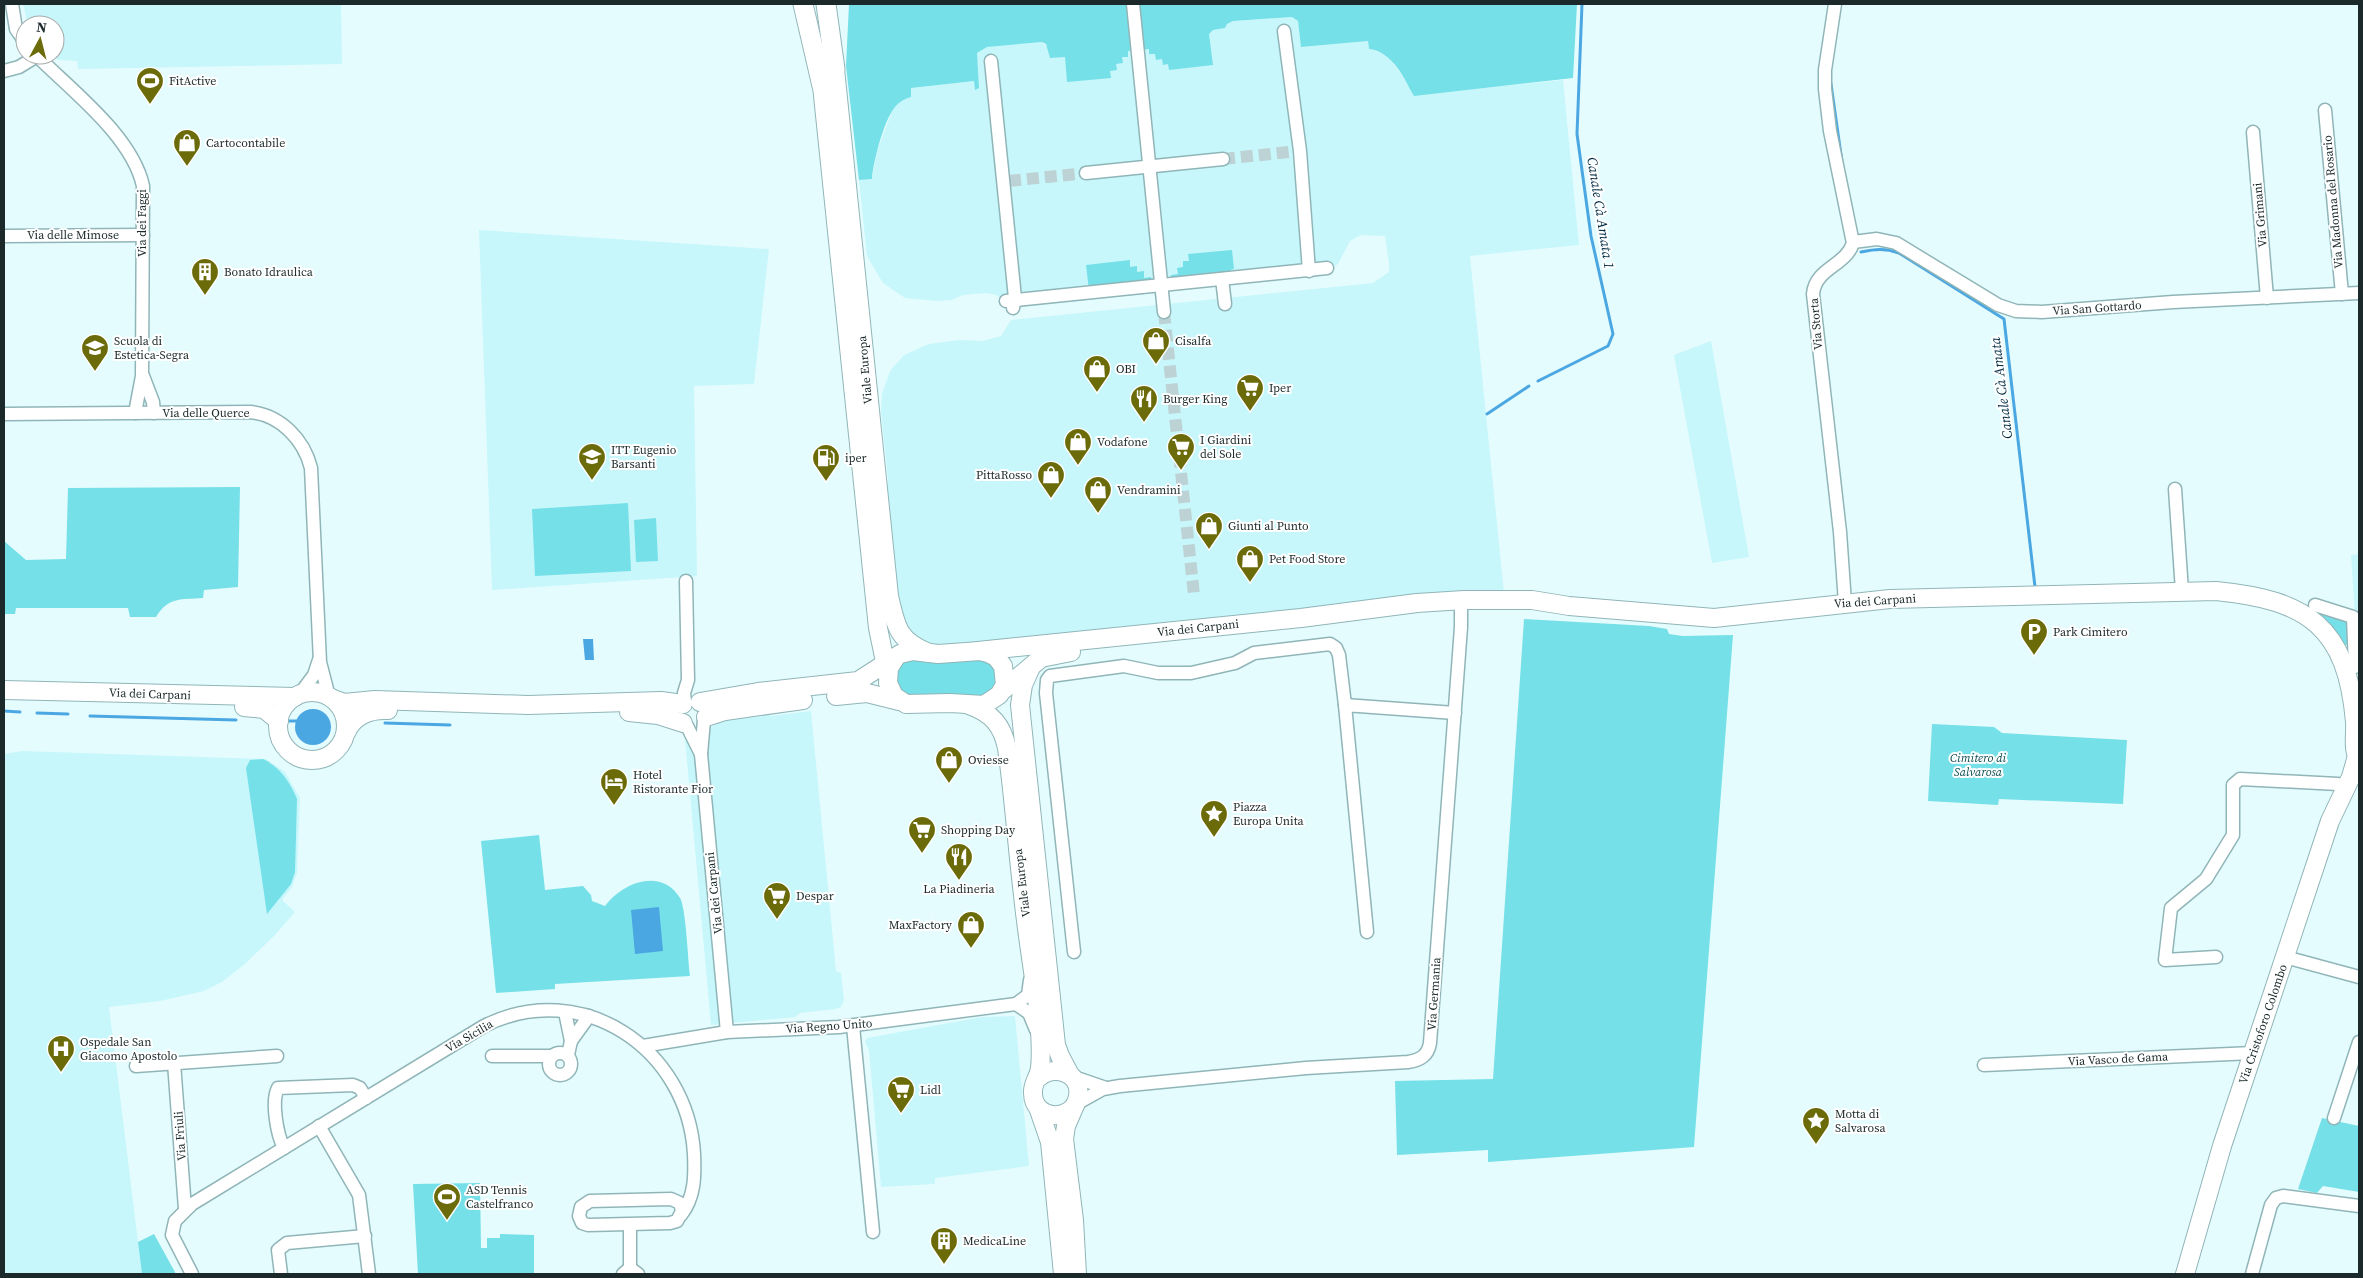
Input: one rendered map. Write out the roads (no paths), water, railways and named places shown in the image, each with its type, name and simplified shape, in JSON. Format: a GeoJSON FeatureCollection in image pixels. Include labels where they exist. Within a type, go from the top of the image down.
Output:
{"type":"FeatureCollection","features":[{"type":"Feature","properties":{"kind":"main road"},"geometry":{"type":"LineString","coordinates":[[803,4],[822,86]]}},
{"type":"Feature","properties":{"kind":"main road"},"geometry":{"type":"LineString","coordinates":[[815,4],[822,86]]}},
{"type":"Feature","properties":{"kind":"main road"},"geometry":{"type":"LineString","coordinates":[[826,4],[835,69]]}},
{"type":"Feature","properties":{"kind":"main road"},"geometry":{"type":"LineString","coordinates":[[835,69],[836,4]]}},
{"type":"Feature","properties":{"kind":"street"},"geometry":{"type":"LineString","coordinates":[[12,4],[15,23]]}},
{"type":"Feature","properties":{"kind":"street"},"geometry":{"type":"LineString","coordinates":[[1133,4],[1164,312]]}},
{"type":"Feature","properties":{"kind":"street"},"geometry":{"type":"LineString","coordinates":[[1835,4],[1825,70],[1825,89],[1830,132],[1853,242]]}},
{"type":"Feature","properties":{"kind":"street"},"geometry":{"type":"LineString","coordinates":[[1284,31],[1301,150],[1309,271]]}},
{"type":"Feature","properties":{"kind":"street"},"geometry":{"type":"LineString","coordinates":[[991,62],[1011,303],[1327,268]]}},
{"type":"Feature","properties":{"kind":"street"},"geometry":{"type":"LineString","coordinates":[[4,71],[21,65]]}},
{"type":"Feature","properties":{"kind":"street","name":"Via dei Faggi"},"geometry":{"type":"LineString","coordinates":[[47,65],[123,142],[140,171],[143,186],[142,371],[135,413]]}},
{"type":"Feature","properties":{"kind":"street","name":"Viale Europa"},"geometry":{"type":"LineString","coordinates":[[835,69],[889,596],[901,635],[911,645],[930,653]]}},
{"type":"Feature","properties":{"kind":"street","name":"Viale Europa"},"geometry":{"type":"LineString","coordinates":[[822,86],[878,628],[890,666],[891,692],[899,701]]}},
{"type":"Feature","properties":{"kind":"street","name":"Via Madonna del Rosario"},"geometry":{"type":"LineString","coordinates":[[2325,110],[2342,294]]}},
{"type":"Feature","properties":{"kind":"street","name":"Via Grimani"},"geometry":{"type":"LineString","coordinates":[[2253,132],[2267,298]]}},
{"type":"Feature","properties":{"kind":"street"},"geometry":{"type":"LineString","coordinates":[[1086,173],[1224,159]]}},
{"type":"Feature","properties":{"kind":"street","name":"Via delle Mimose"},"geometry":{"type":"LineString","coordinates":[[4,236],[143,235]]}},
{"type":"Feature","properties":{"kind":"street","name":"Via San Gottardo"},"geometry":{"type":"LineString","coordinates":[[1853,242],[1877,240],[1896,243],[1992,302],[2021,311],[2052,312],[2359,293]]}},
{"type":"Feature","properties":{"kind":"street","name":"Via Storta"},"geometry":{"type":"LineString","coordinates":[[1845,603],[1840,532],[1813,294],[1817,279],[1850,250],[1853,242]]}},
{"type":"Feature","properties":{"kind":"street"},"geometry":{"type":"LineString","coordinates":[[1222,279],[1226,304]]}},
{"type":"Feature","properties":{"kind":"street","name":"Via dei Faggi"},"geometry":{"type":"LineString","coordinates":[[142,371],[154,413]]}},
{"type":"Feature","properties":{"kind":"street","name":"Via delle Querce"},"geometry":{"type":"LineString","coordinates":[[4,414],[262,414],[284,425],[303,447],[312,473],[320,658],[331,698]]}},
{"type":"Feature","properties":{"kind":"street"},"geometry":{"type":"LineString","coordinates":[[2175,489],[2182,591]]}},
{"type":"Feature","properties":{"kind":"street"},"geometry":{"type":"LineString","coordinates":[[686,581],[688,680],[696,708]]}},
{"type":"Feature","properties":{"kind":"street","name":"Via dei Carpani"},"geometry":{"type":"LineString","coordinates":[[969,705],[988,703],[1006,683],[1045,656],[1059,653],[1347,623],[1516,599],[1569,606],[1714,618],[1749,616],[1845,603],[1910,598],[2216,591],[2262,597],[2287,605],[2310,618],[2330,638],[2345,666],[2351,685],[2356,755]]}},
{"type":"Feature","properties":{"kind":"street","name":"Via dei Carpani"},"geometry":{"type":"LineString","coordinates":[[890,666],[910,651],[930,653],[978,651],[1293,619],[1418,603],[1457,608],[1569,606]]}},
{"type":"Feature","properties":{"kind":"street","name":"Via dei Carpani"},"geometry":{"type":"LineString","coordinates":[[1347,623],[1360,615],[1416,609],[1418,603]]}},
{"type":"Feature","properties":{"kind":"street"},"geometry":{"type":"LineString","coordinates":[[2315,605],[2353,617],[2355,667]]}},
{"type":"Feature","properties":{"kind":"street","name":"Via Germania"},"geometry":{"type":"LineString","coordinates":[[1075,1105],[1106,1088],[1306,1068],[1408,1062],[1424,1056],[1430,1043],[1455,713],[1457,608]]}},
{"type":"Feature","properties":{"kind":"street"},"geometry":{"type":"LineString","coordinates":[[865,678],[878,662],[878,628]]}},
{"type":"Feature","properties":{"kind":"street"},"geometry":{"type":"LineString","coordinates":[[1074,952],[1046,693],[1050,676],[1124,666],[1158,673],[1191,673],[1235,663],[1254,653],[1330,644],[1336,648],[1340,655],[1367,932]]}},
{"type":"Feature","properties":{"kind":"street","name":"Viale Europa"},"geometry":{"type":"LineString","coordinates":[[978,651],[988,652],[998,659],[1006,683],[1020,705]]}},
{"type":"Feature","properties":{"kind":"street","name":"Via delle Querce"},"geometry":{"type":"LineString","coordinates":[[297,696],[315,673],[320,658]]}},
{"type":"Feature","properties":{"kind":"street","name":"Viale Europa"},"geometry":{"type":"LineString","coordinates":[[1033,664],[1024,682],[1020,705],[1056,1045],[1078,1089],[1075,1105],[1066,1126],[1064,1140],[1074,1220],[1077,1274]]}},
{"type":"Feature","properties":{"kind":"street"},"geometry":{"type":"LineString","coordinates":[[685,724],[679,714],[696,708],[758,692],[841,685],[865,678],[890,666]]}},
{"type":"Feature","properties":{"kind":"street","name":"Via dei Carpani"},"geometry":{"type":"LineString","coordinates":[[4,690],[297,696]]}},
{"type":"Feature","properties":{"kind":"street"},"geometry":{"type":"LineString","coordinates":[[685,724],[658,715],[634,712],[496,709],[376,710],[356,719],[346,733],[340,747],[333,754],[319,760],[309,760],[295,756],[284,746],[279,734],[278,721],[283,709],[297,696],[312,692],[344,703],[375,700],[496,709],[661,701],[696,708],[725,711],[760,705],[860,694],[879,695],[909,705],[946,703],[969,705]]}},
{"type":"Feature","properties":{"kind":"street"},"geometry":{"type":"LineString","coordinates":[[331,698],[340,707],[345,717],[346,733]]}},
{"type":"Feature","properties":{"kind":"street","name":"Via dei Carpani"},"geometry":{"type":"LineString","coordinates":[[4,701],[256,708],[268,711],[278,721]]}},
{"type":"Feature","properties":{"kind":"street","name":"Viale Europa"},"geometry":{"type":"LineString","coordinates":[[969,705],[990,714],[1004,735],[1035,986],[1040,1054],[1037,1080],[1032,1094],[1040,1110],[1050,1142],[1063,1274]]}},
{"type":"Feature","properties":{"kind":"street"},"geometry":{"type":"LineString","coordinates":[[1345,705],[1455,713]]}},
{"type":"Feature","properties":{"kind":"street","name":"Via dei Carpani"},"geometry":{"type":"LineString","coordinates":[[696,708],[705,731],[701,754],[728,1032]]}},
{"type":"Feature","properties":{"kind":"street","name":"Via dei Carpani"},"geometry":{"type":"LineString","coordinates":[[685,724],[701,754]]}},
{"type":"Feature","properties":{"kind":"street"},"geometry":{"type":"LineString","coordinates":[[2216,957],[2165,960],[2169,914],[2176,903],[2206,879],[2232,836],[2233,785],[2235,781],[2240,779],[2338,784],[2356,755]]}},
{"type":"Feature","properties":{"kind":"street","name":"Via Cristoforo Colombo"},"geometry":{"type":"LineString","coordinates":[[2185,1274],[2210,1183],[2330,821],[2356,755]]}},
{"type":"Feature","properties":{"kind":"street"},"geometry":{"type":"LineString","coordinates":[[1016,1004],[1026,998],[1030,989],[1023,897]]}},
{"type":"Feature","properties":{"kind":"street"},"geometry":{"type":"LineString","coordinates":[[2285,957],[2359,976]]}},
{"type":"Feature","properties":{"kind":"street"},"geometry":{"type":"LineString","coordinates":[[1016,1004],[1024,1008],[1032,1018],[1040,1054]]}},
{"type":"Feature","properties":{"kind":"street","name":"Via Regno Unito"},"geometry":{"type":"LineString","coordinates":[[643,1046],[728,1032],[852,1026],[1016,1004]]}},
{"type":"Feature","properties":{"kind":"street","name":"Via Sicilia"},"geometry":{"type":"LineString","coordinates":[[185,1209],[493,1021],[529,1012],[565,1012],[589,1016],[612,1026],[643,1046],[666,1071],[685,1108],[692,1139],[692,1197],[681,1215]]}},
{"type":"Feature","properties":{"kind":"street"},"geometry":{"type":"LineString","coordinates":[[565,1012],[571,1041]]}},
{"type":"Feature","properties":{"kind":"street"},"geometry":{"type":"LineString","coordinates":[[568,1055],[557,1052],[551,1056],[548,1063],[550,1070],[560,1075],[567,1072],[571,1066],[568,1055],[571,1041],[589,1016]]}},
{"type":"Feature","properties":{"kind":"street"},"geometry":{"type":"LineString","coordinates":[[852,1026],[873,1232]]}},
{"type":"Feature","properties":{"kind":"street"},"geometry":{"type":"LineString","coordinates":[[2334,1118],[2359,1042]]}},
{"type":"Feature","properties":{"kind":"street","name":"Via Vasco de Gama"},"geometry":{"type":"LineString","coordinates":[[1984,1065],[2253,1053]]}},
{"type":"Feature","properties":{"kind":"street"},"geometry":{"type":"LineString","coordinates":[[136,1066],[277,1056]]}},
{"type":"Feature","properties":{"kind":"street"},"geometry":{"type":"LineString","coordinates":[[492,1056],[551,1056]]}},
{"type":"Feature","properties":{"kind":"street","name":"Via Friuli"},"geometry":{"type":"LineString","coordinates":[[174,1063],[185,1209]]}},
{"type":"Feature","properties":{"kind":"street"},"geometry":{"type":"LineString","coordinates":[[1037,1080],[1046,1072],[1054,1070],[1070,1076]]}},
{"type":"Feature","properties":{"kind":"street","name":"Via Germania"},"geometry":{"type":"LineString","coordinates":[[1070,1076],[1106,1088]]}},
{"type":"Feature","properties":{"kind":"street"},"geometry":{"type":"LineString","coordinates":[[284,1148],[278,1128],[275,1097],[278,1088],[353,1085],[360,1088],[366,1098]]}},
{"type":"Feature","properties":{"kind":"street"},"geometry":{"type":"LineString","coordinates":[[1040,1110],[1046,1114],[1058,1116],[1068,1113],[1075,1105]]}},
{"type":"Feature","properties":{"kind":"street"},"geometry":{"type":"LineString","coordinates":[[319,1126],[359,1195],[369,1274]]}},
{"type":"Feature","properties":{"kind":"street"},"geometry":{"type":"LineString","coordinates":[[668,1199],[681,1193],[693,1175]]}},
{"type":"Feature","properties":{"kind":"street"},"geometry":{"type":"LineString","coordinates":[[2252,1274],[2271,1205],[2276,1198],[2283,1196],[2359,1206]]}},
{"type":"Feature","properties":{"kind":"street"},"geometry":{"type":"LineString","coordinates":[[668,1199],[676,1200],[680,1203],[681,1215],[670,1223],[586,1225],[580,1219],[580,1209],[590,1201],[668,1199]]}},
{"type":"Feature","properties":{"kind":"street"},"geometry":{"type":"LineString","coordinates":[[185,1209],[174,1223],[172,1235],[192,1274]]}},
{"type":"Feature","properties":{"kind":"street"},"geometry":{"type":"LineString","coordinates":[[630,1225],[630,1272]]}},
{"type":"Feature","properties":{"kind":"street"},"geometry":{"type":"LineString","coordinates":[[281,1274],[278,1250],[287,1243],[364,1236]]}},
{"type":"Feature","properties":{"kind":"waterway","name":"Canale Cà Amata 1"},"geometry":{"type":"LineString","coordinates":[[1538,381],[1608,346],[1613,334],[1591,236],[1577,134],[1582,4]]}},
{"type":"Feature","properties":{"kind":"waterway","name":"Canale Cà Amata"},"geometry":{"type":"LineString","coordinates":[[1831,84],[1842,162]]}},
{"type":"Feature","properties":{"kind":"waterway","name":"Canale Cà Amata"},"geometry":{"type":"LineString","coordinates":[[1861,252],[1889,250],[1899,253],[2004,319],[2035,587]]}},
{"type":"Feature","properties":{"kind":"waterway","name":"Canale Cà Amata 1"},"geometry":{"type":"LineString","coordinates":[[1487,414],[1529,386]]}},
{"type":"Feature","properties":{"kind":"waterway"},"geometry":{"type":"LineString","coordinates":[[4,711],[20,712]]}},
{"type":"Feature","properties":{"kind":"waterway"},"geometry":{"type":"LineString","coordinates":[[37,713],[68,714]]}},
{"type":"Feature","properties":{"kind":"waterway"},"geometry":{"type":"LineString","coordinates":[[90,716],[236,720]]}},
{"type":"Feature","properties":{"kind":"waterway"},"geometry":{"type":"LineString","coordinates":[[289,721],[298,721]]}},
{"type":"Feature","properties":{"kind":"waterway"},"geometry":{"type":"LineString","coordinates":[[385,723],[450,725]]}},
{"type":"Feature","properties":{"kind":"tunnel"},"geometry":{"type":"LineString","coordinates":[[1223,159],[1298,151]]}},
{"type":"Feature","properties":{"kind":"tunnel"},"geometry":{"type":"LineString","coordinates":[[1009,181],[1086,173]]}},
{"type":"Feature","properties":{"kind":"tunnel"},"geometry":{"type":"LineString","coordinates":[[1164,312],[1194,595]]}},
{"type":"Feature","properties":{"kind":"place","name":"FitActive"},"geometry":{"type":"Point","coordinates":[150,105]}},
{"type":"Feature","properties":{"kind":"place","name":"Cartocontabile"},"geometry":{"type":"Point","coordinates":[187,167]}},
{"type":"Feature","properties":{"kind":"place","name":"Bonato Idraulica"},"geometry":{"type":"Point","coordinates":[205,296]}},
{"type":"Feature","properties":{"kind":"place","name":"Cisalfa"},"geometry":{"type":"Point","coordinates":[1156,365]}},
{"type":"Feature","properties":{"kind":"place","name":"Scuola di Estetica-Segra"},"geometry":{"type":"Point","coordinates":[95,372]}},
{"type":"Feature","properties":{"kind":"place","name":"OBI"},"geometry":{"type":"Point","coordinates":[1097,393]}},
{"type":"Feature","properties":{"kind":"place","name":"Iper"},"geometry":{"type":"Point","coordinates":[1250,412]}},
{"type":"Feature","properties":{"kind":"place","name":"Burger King"},"geometry":{"type":"Point","coordinates":[1144,423]}},
{"type":"Feature","properties":{"kind":"place","name":"Vodafone"},"geometry":{"type":"Point","coordinates":[1078,466]}},
{"type":"Feature","properties":{"kind":"place","name":"I Giardini del Sole"},"geometry":{"type":"Point","coordinates":[1181,471]}},
{"type":"Feature","properties":{"kind":"place","name":"ITT Eugenio Barsanti"},"geometry":{"type":"Point","coordinates":[592,481]}},
{"type":"Feature","properties":{"kind":"place","name":"iper"},"geometry":{"type":"Point","coordinates":[826,482]}},
{"type":"Feature","properties":{"kind":"place","name":"PittaRosso"},"geometry":{"type":"Point","coordinates":[1051,499]}},
{"type":"Feature","properties":{"kind":"place","name":"Vendramini"},"geometry":{"type":"Point","coordinates":[1098,514]}},
{"type":"Feature","properties":{"kind":"place","name":"Giunti al Punto"},"geometry":{"type":"Point","coordinates":[1209,550]}},
{"type":"Feature","properties":{"kind":"place","name":"Pet Food Store"},"geometry":{"type":"Point","coordinates":[1250,583]}},
{"type":"Feature","properties":{"kind":"place","name":"Park Cimitero"},"geometry":{"type":"Point","coordinates":[2034,656]}},
{"type":"Feature","properties":{"kind":"place","name":"Oviesse"},"geometry":{"type":"Point","coordinates":[949,784]}},
{"type":"Feature","properties":{"kind":"place","name":"Hotel Ristorante Fior"},"geometry":{"type":"Point","coordinates":[614,806]}},
{"type":"Feature","properties":{"kind":"place","name":"Piazza Europa Unita"},"geometry":{"type":"Point","coordinates":[1214,838]}},
{"type":"Feature","properties":{"kind":"place","name":"Shopping Day"},"geometry":{"type":"Point","coordinates":[922,854]}},
{"type":"Feature","properties":{"kind":"place","name":"La Piadineria"},"geometry":{"type":"Point","coordinates":[959,881]}},
{"type":"Feature","properties":{"kind":"place","name":"Despar"},"geometry":{"type":"Point","coordinates":[777,920]}},
{"type":"Feature","properties":{"kind":"place","name":"MaxFactory"},"geometry":{"type":"Point","coordinates":[971,949]}},
{"type":"Feature","properties":{"kind":"place","name":"Ospedale San Giacomo Apostolo"},"geometry":{"type":"Point","coordinates":[61,1073]}},
{"type":"Feature","properties":{"kind":"place","name":"Lidl"},"geometry":{"type":"Point","coordinates":[901,1114]}},
{"type":"Feature","properties":{"kind":"place","name":"Motta di Salvarosa"},"geometry":{"type":"Point","coordinates":[1816,1145]}},
{"type":"Feature","properties":{"kind":"place","name":"ASD Tennis Castelfranco"},"geometry":{"type":"Point","coordinates":[447,1221]}},
{"type":"Feature","properties":{"kind":"place","name":"MedicaLine"},"geometry":{"type":"Point","coordinates":[944,1265]}},
{"type":"Feature","properties":{"kind":"park label","name":"Cimitero di Salvarosa"},"geometry":{"type":"Point","coordinates":[1978,765]}}]}
